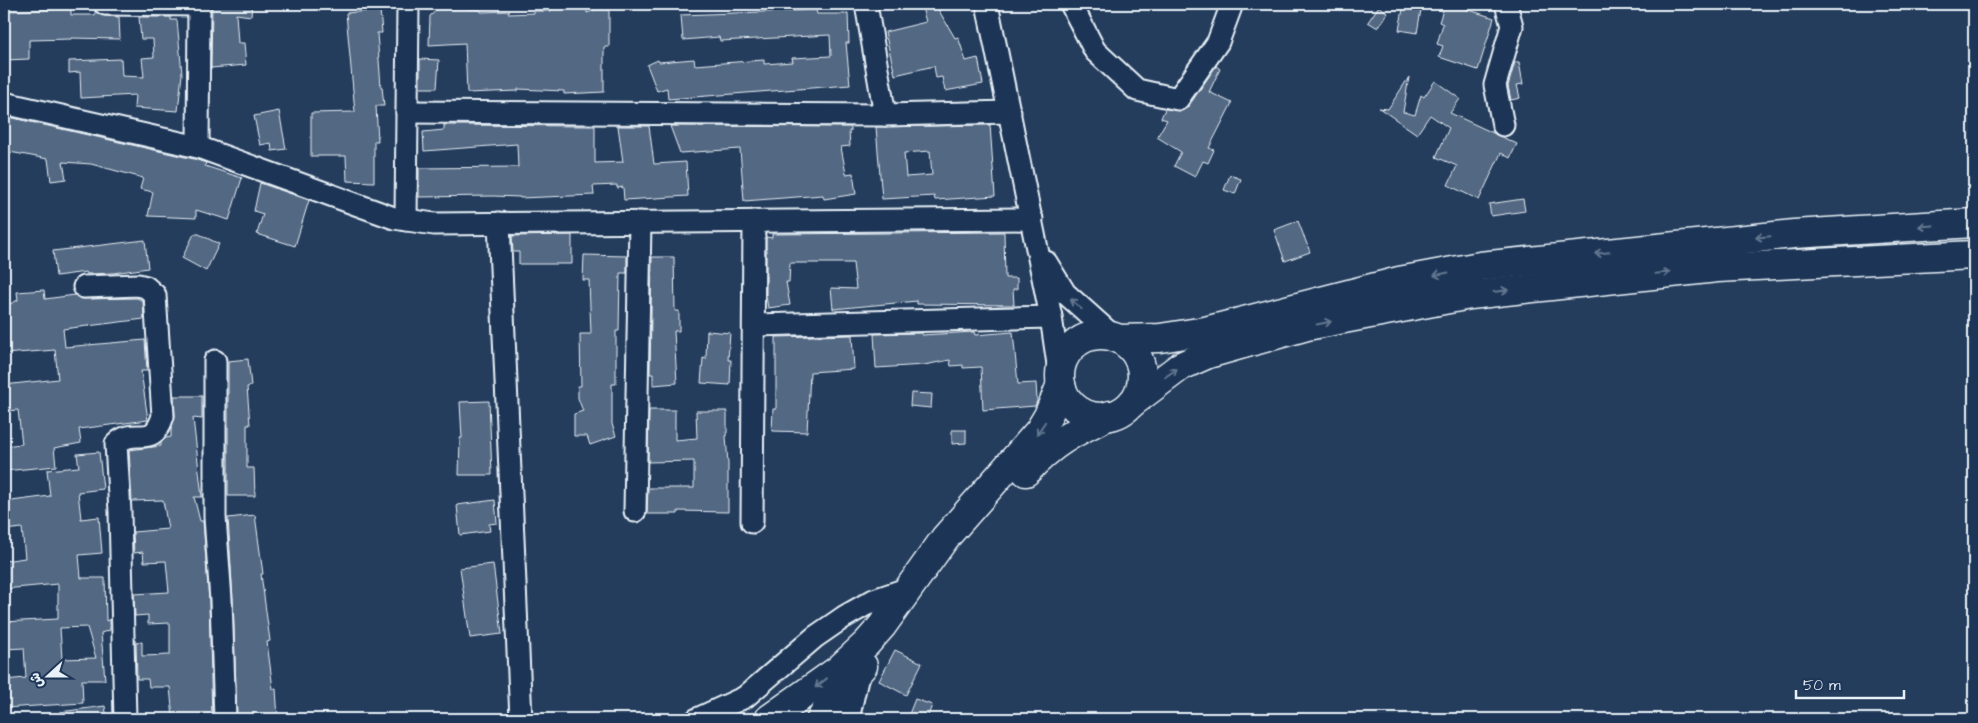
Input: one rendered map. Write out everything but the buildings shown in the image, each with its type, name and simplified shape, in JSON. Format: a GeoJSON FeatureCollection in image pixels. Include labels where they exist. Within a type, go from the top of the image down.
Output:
{"type":"FeatureCollection","features":[{"type":"Feature","properties":{"kind":"highway"},"geometry":{"type":"LineString","coordinates":[[769,719],[814,688],[852,658],[882,626],[964,515],[1040,431],[1048,416],[1061,381],[1062,365],[1067,353],[1076,343],[1087,337],[1100,335],[1116,337],[1182,336],[1309,306],[1399,281],[1480,266],[1794,234],[1974,223]]}},
{"type":"Feature","properties":{"kind":"highway"},"geometry":{"type":"LineString","coordinates":[[821,719],[834,699],[877,651],[976,528],[1040,455],[1069,434],[1121,409],[1181,366],[1208,354],[1307,326],[1470,295],[1717,268],[1974,255]]}},
{"type":"Feature","properties":{"kind":"highway"},"geometry":{"type":"LineString","coordinates":[[1061,381],[1068,399],[1079,410],[1100,416],[1121,409],[1139,392],[1142,380],[1141,367],[1137,356],[1129,345],[1116,337]]}},
{"type":"Feature","properties":{"kind":"street"},"geometry":{"type":"LineString","coordinates":[[105,4],[199,4],[198,147]]}},
{"type":"Feature","properties":{"kind":"street"},"geometry":{"type":"LineString","coordinates":[[406,220],[408,4]]}},
{"type":"Feature","properties":{"kind":"street"},"geometry":{"type":"LineString","coordinates":[[866,4],[885,115]]}},
{"type":"Feature","properties":{"kind":"street"},"geometry":{"type":"LineString","coordinates":[[987,4],[1051,317],[1061,381]]}},
{"type":"Feature","properties":{"kind":"street"},"geometry":{"type":"LineString","coordinates":[[1071,4],[1095,52],[1137,90],[1178,99],[1218,42],[1232,4]]}},
{"type":"Feature","properties":{"kind":"street"},"geometry":{"type":"LineString","coordinates":[[1503,125],[1494,85],[1512,26],[1506,4]]}},
{"type":"Feature","properties":{"kind":"street"},"geometry":{"type":"LineString","coordinates":[[4,103],[198,147],[394,218],[434,224],[754,221],[1033,229]]}},
{"type":"Feature","properties":{"kind":"street"},"geometry":{"type":"LineString","coordinates":[[408,112],[885,115],[1010,112]]}},
{"type":"Feature","properties":{"kind":"street"},"geometry":{"type":"LineString","coordinates":[[752,522],[754,221]]}},
{"type":"Feature","properties":{"kind":"street"},"geometry":{"type":"LineString","coordinates":[[635,511],[640,222]]}},
{"type":"Feature","properties":{"kind":"street"},"geometry":{"type":"LineString","coordinates":[[499,223],[521,719]]}},
{"type":"Feature","properties":{"kind":"street"},"geometry":{"type":"LineString","coordinates":[[1033,229],[1050,270],[1065,293],[1116,337]]}},
{"type":"Feature","properties":{"kind":"street"},"geometry":{"type":"LineString","coordinates":[[84,287],[138,285],[146,287],[155,295],[163,416],[159,429],[153,434],[126,438],[116,444],[120,512],[125,719]]}},
{"type":"Feature","properties":{"kind":"street"},"geometry":{"type":"LineString","coordinates":[[754,325],[1051,317]]}},
{"type":"Feature","properties":{"kind":"street"},"geometry":{"type":"LineString","coordinates":[[215,361],[215,510],[221,600],[225,719]]}},
{"type":"Feature","properties":{"kind":"street"},"geometry":{"type":"LineString","coordinates":[[697,719],[745,697],[815,637],[844,617],[874,600],[909,588]]}},
{"type":"Feature","properties":{"kind":"street"},"geometry":{"type":"LineString","coordinates":[[848,719],[859,670]]}}]}
